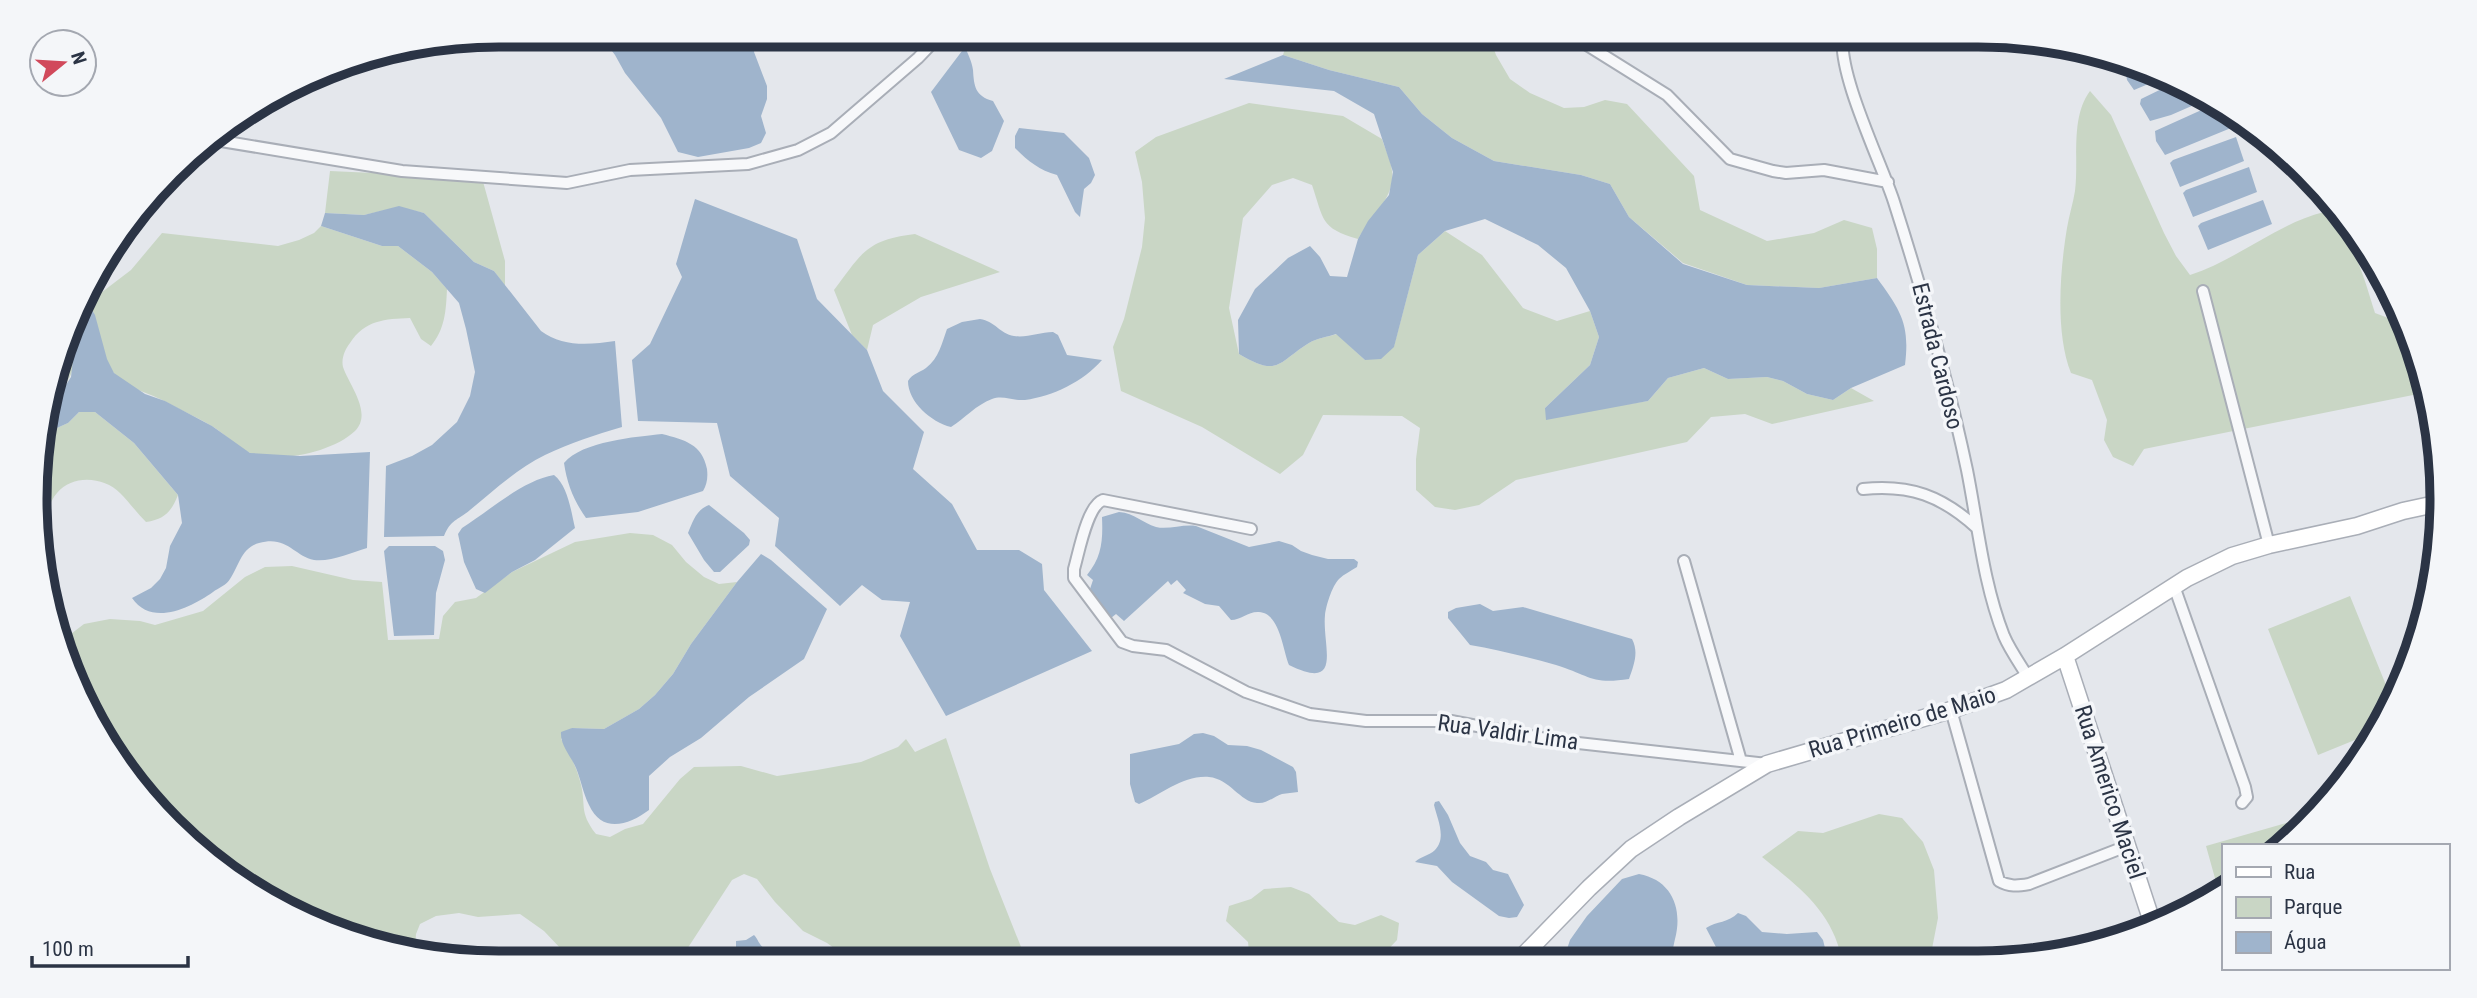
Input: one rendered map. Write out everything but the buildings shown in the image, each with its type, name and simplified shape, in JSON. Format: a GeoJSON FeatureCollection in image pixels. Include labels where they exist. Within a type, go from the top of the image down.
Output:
{"type":"FeatureCollection","features":[{"type":"Feature","properties":{"kind":"main road","name":"Rua Primeiro de Maio"},"geometry":{"type":"LineString","coordinates":[[1527,951],[1631,849],[1767,764],[1991,697],[2066,656],[2174,586],[2232,556],[2430,505]]}},
{"type":"Feature","properties":{"kind":"main road","name":"Rua Americo Maciel"},"geometry":{"type":"LineString","coordinates":[[2066,656],[2150,916]]}},
{"type":"Feature","properties":{"kind":"street"},"geometry":{"type":"LineString","coordinates":[[223,141],[402,171],[567,183],[641,169],[748,164],[798,150],[831,132],[928,47]]}},
{"type":"Feature","properties":{"kind":"street"},"geometry":{"type":"LineString","coordinates":[[1590,47],[1667,95],[1730,159],[1786,173],[1824,170],[1888,182]]}},
{"type":"Feature","properties":{"kind":"street","name":"Estrada Cardoso"},"geometry":{"type":"LineString","coordinates":[[1843,47],[1852,89],[1888,182],[1914,265],[1967,470],[1993,601],[2005,637],[2028,677]]}},
{"type":"Feature","properties":{"kind":"street"},"geometry":{"type":"LineString","coordinates":[[2203,290],[2269,545]]}},
{"type":"Feature","properties":{"kind":"street"},"geometry":{"type":"LineString","coordinates":[[1863,489],[1887,486],[1906,488],[1952,508],[1977,528]]}},
{"type":"Feature","properties":{"kind":"street","name":"Rua Valdir Lima"},"geometry":{"type":"LineString","coordinates":[[1251,529],[1103,500],[1094,505],[1074,569],[1074,578],[1122,642],[1166,650],[1246,692],[1310,714],[1366,721],[1451,721],[1551,740],[1767,764]]}},
{"type":"Feature","properties":{"kind":"street"},"geometry":{"type":"LineString","coordinates":[[1684,561],[1741,761]]}},
{"type":"Feature","properties":{"kind":"street"},"geometry":{"type":"LineString","coordinates":[[2174,586],[2245,787],[2247,797],[2242,803]]}},
{"type":"Feature","properties":{"kind":"street"},"geometry":{"type":"LineString","coordinates":[[1951,710],[1999,881],[2016,886],[2029,884],[2127,846]]}},
{"type":"Feature","properties":{"kind":"green space"},"geometry":{"type":"Polygon","coordinates":[[[1285,47],[1493,47],[1510,79],[1530,93],[1564,108],[1584,107],[1605,100],[1627,104],[1694,176],[1700,210],[1767,241],[1814,233],[1844,220],[1872,228],[1877,249],[1877,278],[1819,288],[1747,285],[1683,263],[1629,217],[1610,184],[1581,175],[1494,161],[1452,138],[1422,114],[1399,87],[1329,70],[1283,55],[1285,47]]]}},
{"type":"Feature","properties":{"kind":"green space"},"geometry":{"type":"Polygon","coordinates":[[[2090,91],[2111,115],[2164,233],[2190,275],[2224,261],[2289,225],[2324,212],[2351,247],[2362,271],[2375,313],[2392,319],[2406,354],[2417,394],[2144,449],[2133,466],[2113,457],[2104,440],[2107,420],[2092,380],[2071,373],[2061,321],[2062,263],[2075,191],[2078,126],[2084,102],[2090,91]]]}},
{"type":"Feature","properties":{"kind":"green space"},"geometry":{"type":"Polygon","coordinates":[[[1249,103],[1343,116],[1382,139],[1392,171],[1386,198],[1358,239],[1330,226],[1322,215],[1312,185],[1293,178],[1272,185],[1243,218],[1229,308],[1239,354],[1252,361],[1262,365],[1277,365],[1312,341],[1337,334],[1365,360],[1394,346],[1418,255],[1445,231],[1482,255],[1523,308],[1557,321],[1590,311],[1599,337],[1590,365],[1545,408],[1616,406],[1648,401],[1668,378],[1704,368],[1728,379],[1767,377],[1783,381],[1807,394],[1833,400],[1851,388],[1874,401],[1772,424],[1745,414],[1711,417],[1687,442],[1516,480],[1479,505],[1455,510],[1435,507],[1416,490],[1420,428],[1402,416],[1323,415],[1303,455],[1280,474],[1202,427],[1121,391],[1113,347],[1124,319],[1142,247],[1145,218],[1142,182],[1135,152],[1156,137],[1249,103]]]}},
{"type":"Feature","properties":{"kind":"green space"},"geometry":{"type":"Polygon","coordinates":[[[330,171],[482,178],[505,261],[505,286],[494,271],[474,262],[424,213],[399,207],[364,215],[325,213],[330,171]]]}},
{"type":"Feature","properties":{"kind":"green space"},"geometry":{"type":"Polygon","coordinates":[[[321,226],[382,246],[398,246],[432,272],[447,289],[442,326],[431,346],[421,339],[410,318],[384,320],[369,325],[348,345],[343,357],[343,367],[358,399],[362,416],[355,431],[345,438],[305,454],[276,457],[250,453],[210,425],[132,387],[113,372],[105,356],[91,306],[95,298],[131,270],[162,233],[278,246],[314,233],[321,226]]]}},
{"type":"Feature","properties":{"kind":"green space"},"geometry":{"type":"Polygon","coordinates":[[[915,234],[1000,272],[921,297],[873,325],[867,350],[852,335],[834,290],[867,250],[886,240],[915,234]]]}},
{"type":"Feature","properties":{"kind":"green space"},"geometry":{"type":"Polygon","coordinates":[[[74,345],[75,361],[61,390],[74,345]]]}},
{"type":"Feature","properties":{"kind":"green space"},"geometry":{"type":"Polygon","coordinates":[[[79,412],[95,412],[134,443],[178,495],[167,514],[146,522],[113,488],[88,480],[80,480],[64,487],[54,497],[47,511],[48,469],[53,430],[68,423],[79,412]]]}},
{"type":"Feature","properties":{"kind":"green space"},"geometry":{"type":"Polygon","coordinates":[[[630,533],[653,535],[672,545],[686,562],[704,577],[719,584],[737,582],[691,644],[673,674],[655,695],[639,709],[604,729],[572,728],[561,739],[576,770],[585,813],[596,834],[610,837],[643,824],[680,779],[694,767],[741,766],[777,776],[861,762],[898,747],[906,739],[915,752],[946,738],[990,869],[1023,951],[838,951],[803,931],[757,879],[744,874],[732,880],[686,951],[562,951],[544,931],[520,914],[478,917],[459,913],[436,916],[420,924],[415,943],[354,927],[299,904],[248,875],[201,839],[159,797],[123,750],[108,725],[82,672],[69,636],[84,624],[110,619],[155,625],[203,611],[245,577],[265,567],[292,566],[353,580],[382,582],[388,640],[439,639],[443,616],[455,602],[476,598],[512,572],[575,542],[630,533]]]}},
{"type":"Feature","properties":{"kind":"green space"},"geometry":{"type":"Polygon","coordinates":[[[2350,596],[2388,689],[2362,737],[2318,755],[2268,629],[2350,596]]]}},
{"type":"Feature","properties":{"kind":"green space"},"geometry":{"type":"Polygon","coordinates":[[[1879,814],[1902,818],[1923,842],[1934,870],[1938,918],[1932,951],[1840,951],[1822,913],[1801,890],[1762,857],[1798,831],[1823,833],[1879,814]]]}},
{"type":"Feature","properties":{"kind":"green space"},"geometry":{"type":"Polygon","coordinates":[[[2294,821],[2270,844],[2222,844],[2222,879],[2216,883],[2206,846],[2294,821]]]}},
{"type":"Feature","properties":{"kind":"green space"},"geometry":{"type":"Polygon","coordinates":[[[1291,887],[1309,894],[1339,922],[1355,925],[1381,915],[1399,923],[1397,940],[1387,951],[1249,951],[1248,942],[1226,921],[1229,906],[1251,899],[1264,889],[1291,887]]]}},
{"type":"Feature","properties":{"kind":"water"},"geometry":{"type":"Polygon","coordinates":[[[609,47],[755,47],[754,52],[767,86],[767,99],[761,116],[766,133],[761,143],[749,148],[698,157],[678,152],[661,118],[625,73],[609,47]]]}},
{"type":"Feature","properties":{"kind":"water"},"geometry":{"type":"Polygon","coordinates":[[[965,47],[972,64],[977,90],[982,96],[993,101],[1004,121],[992,151],[981,158],[959,150],[931,92],[965,47]]]}},
{"type":"Feature","properties":{"kind":"water"},"geometry":{"type":"Polygon","coordinates":[[[1283,55],[1329,70],[1399,87],[1422,114],[1452,138],[1494,161],[1581,175],[1610,184],[1629,217],[1683,264],[1747,285],[1819,288],[1877,278],[1898,309],[1905,328],[1905,365],[1851,388],[1833,400],[1807,394],[1783,381],[1767,377],[1728,379],[1704,368],[1668,378],[1648,401],[1546,420],[1545,408],[1590,365],[1599,337],[1590,311],[1566,268],[1538,245],[1485,219],[1445,231],[1418,255],[1394,347],[1381,359],[1365,360],[1336,334],[1312,341],[1277,365],[1262,365],[1252,361],[1239,354],[1238,320],[1255,289],[1288,258],[1310,246],[1320,257],[1330,276],[1347,277],[1358,239],[1368,221],[1389,195],[1393,172],[1374,114],[1334,91],[1224,79],[1283,55]]]}},
{"type":"Feature","properties":{"kind":"water"},"geometry":{"type":"Polygon","coordinates":[[[2128,73],[2152,82],[2134,90],[2126,74],[2128,73]]]}},
{"type":"Feature","properties":{"kind":"water"},"geometry":{"type":"Polygon","coordinates":[[[2164,88],[2196,104],[2150,121],[2140,104],[2141,99],[2164,88]]]}},
{"type":"Feature","properties":{"kind":"water"},"geometry":{"type":"Polygon","coordinates":[[[2205,108],[2229,123],[2231,128],[2165,155],[2156,141],[2155,131],[2205,108]]]}},
{"type":"Feature","properties":{"kind":"water"},"geometry":{"type":"Polygon","coordinates":[[[1019,128],[1064,133],[1089,158],[1095,175],[1084,189],[1080,217],[1057,175],[1034,164],[1015,148],[1015,136],[1019,128]]]}},
{"type":"Feature","properties":{"kind":"water"},"geometry":{"type":"Polygon","coordinates":[[[2236,137],[2244,161],[2180,187],[2170,163],[2173,160],[2236,137]]]}},
{"type":"Feature","properties":{"kind":"water"},"geometry":{"type":"Polygon","coordinates":[[[2249,167],[2257,192],[2193,217],[2183,193],[2186,190],[2249,167]]]}},
{"type":"Feature","properties":{"kind":"water"},"geometry":{"type":"Polygon","coordinates":[[[695,199],[797,239],[817,299],[867,350],[883,391],[924,432],[913,469],[952,504],[977,550],[1019,550],[1042,564],[1044,590],[1092,651],[946,716],[900,636],[910,602],[882,600],[862,585],[840,606],[775,546],[779,518],[730,476],[717,423],[638,421],[632,360],[650,344],[682,277],[676,264],[695,199]]]}},
{"type":"Feature","properties":{"kind":"water"},"geometry":{"type":"Polygon","coordinates":[[[2263,200],[2272,224],[2208,250],[2198,226],[2201,223],[2263,200]]]}},
{"type":"Feature","properties":{"kind":"water"},"geometry":{"type":"Polygon","coordinates":[[[399,206],[424,213],[474,262],[494,271],[541,331],[549,336],[576,344],[615,341],[622,427],[573,443],[535,460],[449,526],[444,536],[384,537],[386,466],[432,445],[457,422],[470,396],[475,372],[459,303],[432,272],[398,246],[382,246],[321,226],[325,213],[364,215],[399,206]]]}},
{"type":"Feature","properties":{"kind":"water"},"geometry":{"type":"Polygon","coordinates":[[[90,307],[114,373],[145,394],[165,401],[212,426],[250,453],[300,456],[370,452],[367,548],[334,558],[314,560],[277,542],[259,543],[244,553],[227,583],[193,604],[183,609],[160,613],[140,607],[132,598],[151,588],[160,579],[166,568],[170,546],[182,523],[178,495],[134,443],[95,412],[79,412],[68,423],[53,430],[60,392],[71,377],[75,345],[90,307]]]}},
{"type":"Feature","properties":{"kind":"water"},"geometry":{"type":"Polygon","coordinates":[[[980,319],[1014,336],[1053,332],[1058,335],[1067,355],[1102,360],[1086,375],[1057,391],[1025,400],[992,399],[951,427],[936,421],[922,410],[912,396],[908,381],[934,360],[947,329],[962,322],[980,319]]]}},
{"type":"Feature","properties":{"kind":"water"},"geometry":{"type":"Polygon","coordinates":[[[662,434],[691,444],[701,454],[707,472],[703,491],[638,512],[586,518],[572,492],[564,463],[572,456],[596,445],[662,434]]]}},
{"type":"Feature","properties":{"kind":"water"},"geometry":{"type":"Polygon","coordinates":[[[554,475],[566,492],[575,528],[535,560],[512,572],[485,593],[476,589],[464,562],[458,534],[462,528],[518,489],[554,475]]]}},
{"type":"Feature","properties":{"kind":"water"},"geometry":{"type":"Polygon","coordinates":[[[709,505],[750,540],[749,545],[720,572],[714,572],[704,560],[688,533],[698,513],[709,505]]]}},
{"type":"Feature","properties":{"kind":"water"},"geometry":{"type":"Polygon","coordinates":[[[1119,512],[1130,514],[1156,527],[1196,526],[1249,547],[1279,541],[1312,555],[1328,559],[1354,559],[1358,562],[1357,567],[1336,582],[1328,601],[1325,615],[1327,652],[1324,669],[1317,673],[1306,672],[1289,665],[1280,634],[1266,614],[1255,612],[1231,620],[1219,606],[1205,604],[1183,593],[1186,590],[1177,580],[1171,585],[1168,581],[1124,621],[1116,614],[1111,618],[1089,592],[1093,580],[1087,575],[1096,562],[1100,548],[1102,517],[1119,512]]]}},
{"type":"Feature","properties":{"kind":"water"},"geometry":{"type":"Polygon","coordinates":[[[389,546],[435,546],[443,551],[445,560],[436,593],[434,635],[394,636],[384,551],[389,546]]]}},
{"type":"Feature","properties":{"kind":"water"},"geometry":{"type":"Polygon","coordinates":[[[761,554],[827,609],[804,659],[749,697],[701,738],[670,757],[649,776],[649,810],[625,823],[608,823],[601,820],[594,814],[587,800],[576,768],[562,741],[561,732],[572,728],[604,729],[639,709],[655,695],[673,674],[691,644],[737,582],[761,554]]]}},
{"type":"Feature","properties":{"kind":"water"},"geometry":{"type":"Polygon","coordinates":[[[1480,604],[1493,611],[1523,607],[1632,639],[1635,654],[1629,679],[1598,680],[1545,662],[1470,645],[1448,618],[1448,612],[1480,604]]]}},
{"type":"Feature","properties":{"kind":"water"},"geometry":{"type":"Polygon","coordinates":[[[1203,733],[1228,745],[1261,750],[1293,767],[1298,792],[1282,794],[1257,803],[1245,799],[1223,782],[1199,777],[1181,782],[1139,804],[1135,802],[1130,784],[1130,754],[1179,744],[1194,734],[1203,733]]]}},
{"type":"Feature","properties":{"kind":"water"},"geometry":{"type":"Polygon","coordinates":[[[1439,801],[1460,843],[1470,856],[1486,862],[1493,870],[1508,874],[1524,905],[1517,917],[1499,916],[1452,882],[1437,866],[1415,862],[1433,852],[1439,845],[1440,828],[1434,805],[1439,801]]]}},
{"type":"Feature","properties":{"kind":"water"},"geometry":{"type":"Polygon","coordinates":[[[1639,874],[1660,882],[1667,889],[1676,907],[1677,917],[1672,951],[1567,951],[1570,940],[1587,916],[1622,879],[1639,874]]]}},
{"type":"Feature","properties":{"kind":"water"},"geometry":{"type":"Polygon","coordinates":[[[1738,913],[1746,916],[1762,932],[1817,932],[1823,940],[1826,951],[1719,951],[1706,928],[1738,913]]]}},
{"type":"Feature","properties":{"kind":"water"},"geometry":{"type":"Polygon","coordinates":[[[754,935],[762,947],[770,951],[736,951],[736,941],[746,940],[754,935]]]}}]}
